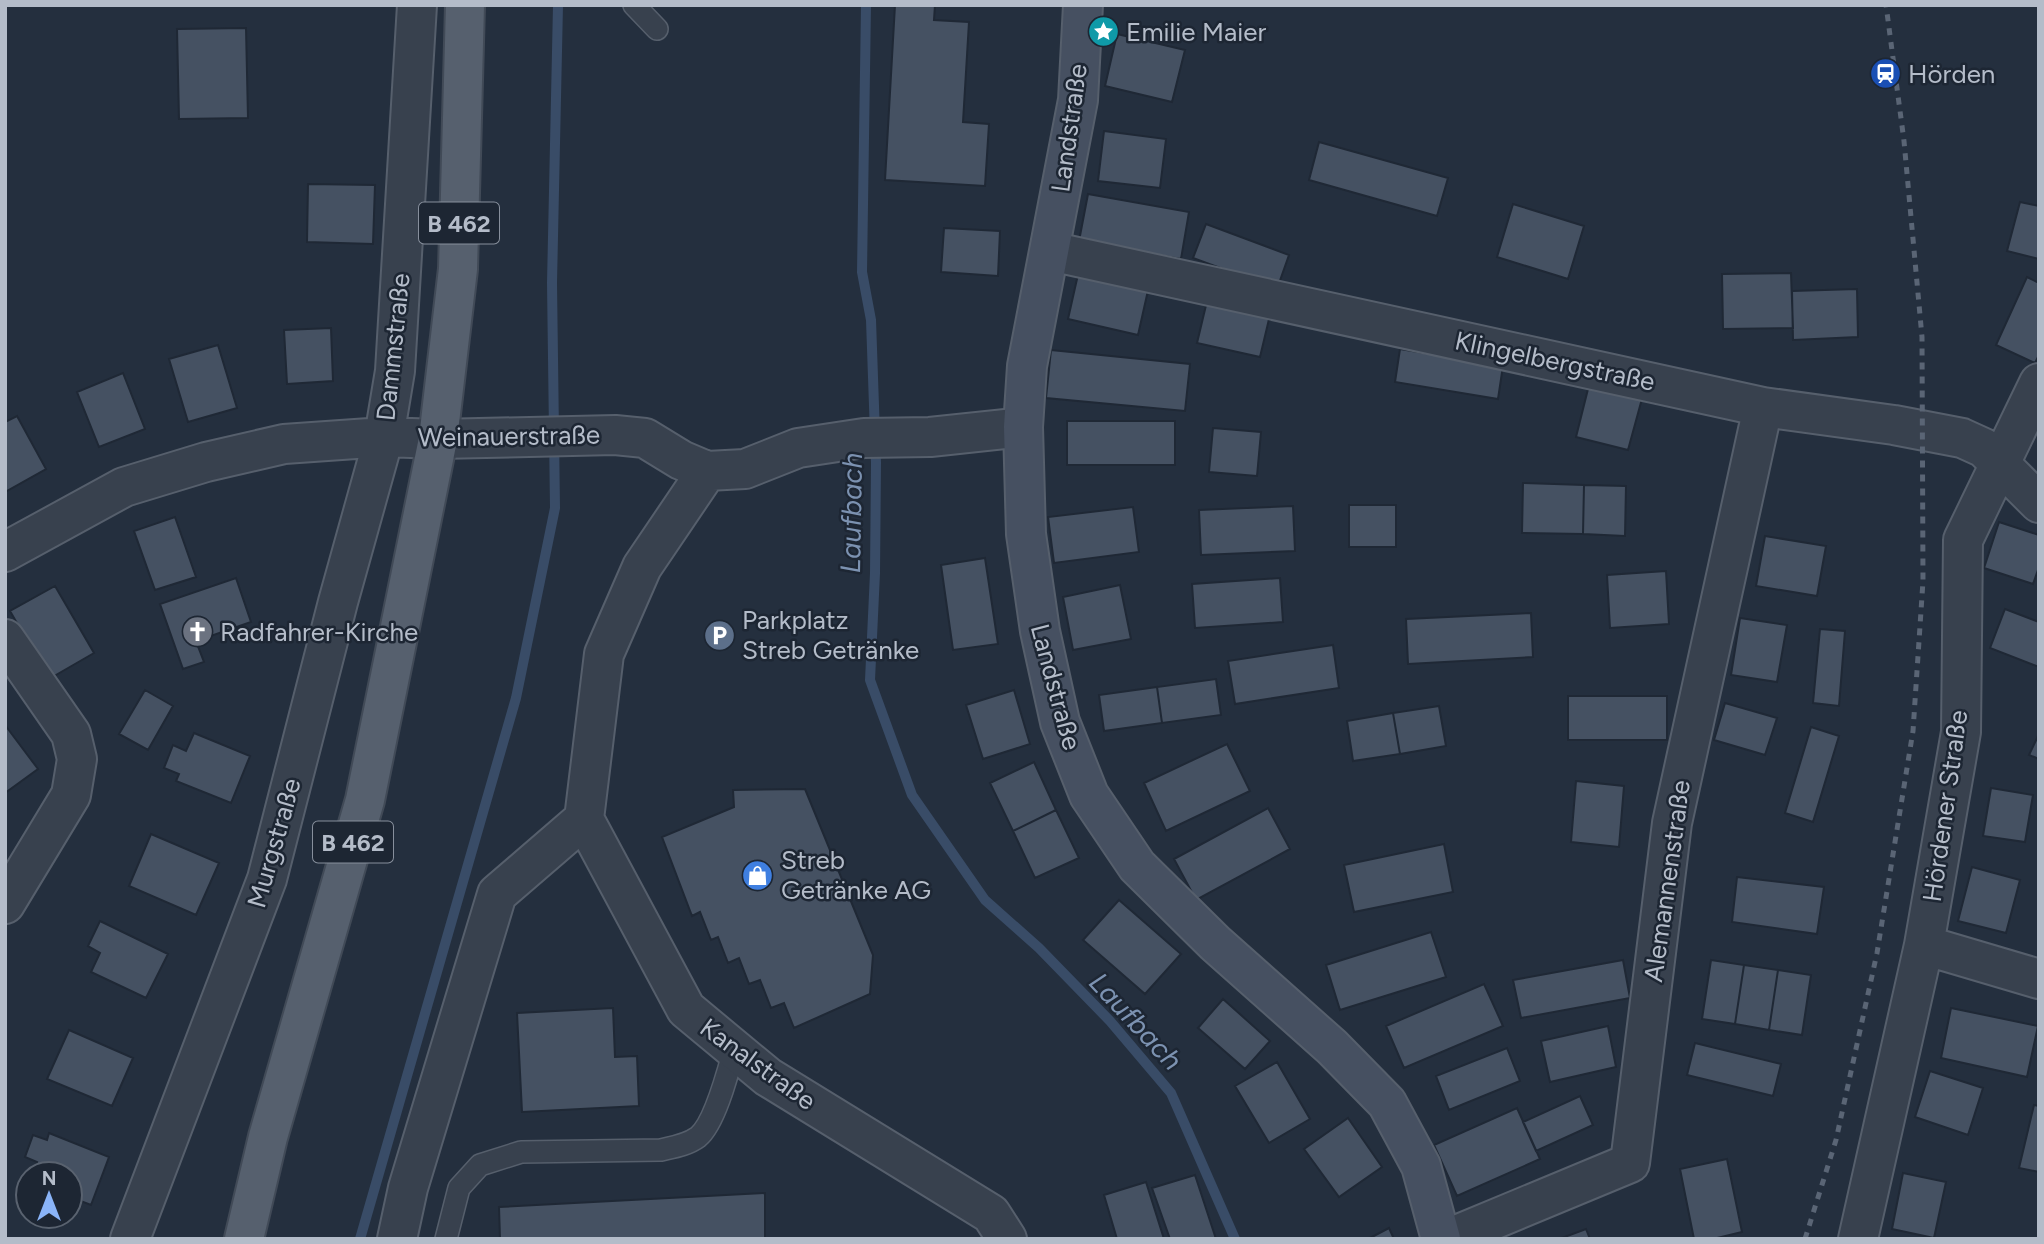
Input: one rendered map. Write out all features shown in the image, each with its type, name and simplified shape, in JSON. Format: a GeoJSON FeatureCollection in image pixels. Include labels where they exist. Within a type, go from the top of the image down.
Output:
{"type":"FeatureCollection","features":[{"type":"Feature","properties":{"kind":"main road","name":"B 462"},"geometry":{"type":"LineString","coordinates":[[244,1239],[268,1137],[365,800],[438,439],[458,269],[465,5]]}},
{"type":"Feature","properties":{"kind":"street","name":"Dammstraße"},"geometry":{"type":"LineString","coordinates":[[384,437],[395,371],[417,5]]}},
{"type":"Feature","properties":{"kind":"street","name":"Landstraße"},"geometry":{"type":"LineString","coordinates":[[1083,5],[1077,100],[1027,366],[1023,427],[1026,534],[1040,631],[1060,722],[1089,795],[1138,866],[1215,943],[1332,1047],[1387,1103],[1422,1166],[1444,1239]]}},
{"type":"Feature","properties":{"kind":"street","name":"Klingelbergstraße"},"geometry":{"type":"LineString","coordinates":[[1050,251],[1763,407],[1894,425],[1962,438],[1984,448],[2039,503]]}},
{"type":"Feature","properties":{"kind":"street","name":"Hördener Straße"},"geometry":{"type":"LineString","coordinates":[[1858,1239],[1924,945],[1961,732],[1963,540],[2039,383]]}},
{"type":"Feature","properties":{"kind":"street","name":"Alemannenstraße"},"geometry":{"type":"LineString","coordinates":[[1444,1239],[1630,1163],[1672,823],[1763,407]]}},
{"type":"Feature","properties":{"kind":"street","name":"Weinauerstraße"},"geometry":{"type":"LineString","coordinates":[[5,552],[124,486],[206,462],[284,444],[384,437],[438,439],[615,435],[645,438],[681,460],[707,471],[745,469],[798,448],[864,438],[930,437],[1023,427]]}},
{"type":"Feature","properties":{"kind":"street","name":"Murgstraße"},"geometry":{"type":"LineString","coordinates":[[130,1239],[267,879],[338,602],[384,437]]}},
{"type":"Feature","properties":{"kind":"street"},"geometry":{"type":"LineString","coordinates":[[397,1239],[408,1188],[498,894],[584,818],[604,654],[642,566],[707,471]]}},
{"type":"Feature","properties":{"kind":"street"},"geometry":{"type":"LineString","coordinates":[[5,639],[71,734],[76,759],[71,795],[5,904]]}},
{"type":"Feature","properties":{"kind":"street","name":"Kanalstraße"},"geometry":{"type":"LineString","coordinates":[[584,818],[686,1009],[768,1077],[991,1214],[1007,1239]]}},
{"type":"Feature","properties":{"kind":"street"},"geometry":{"type":"LineString","coordinates":[[1924,945],[2039,979]]}},
{"type":"Feature","properties":{"kind":"lane"},"geometry":{"type":"LineString","coordinates":[[634,5],[657,29]]}},
{"type":"Feature","properties":{"kind":"lane"},"geometry":{"type":"LineString","coordinates":[[446,1239],[459,1188],[480,1165],[521,1152],[661,1150],[684,1145],[699,1136],[723,1090],[734,1050]]}},
{"type":"Feature","properties":{"kind":"building"},"geometry":{"type":"Polygon","coordinates":[[[895,5],[935,5],[934,20],[969,22],[963,122],[989,124],[985,186],[885,180],[895,5]]]}},
{"type":"Feature","properties":{"kind":"building"},"geometry":{"type":"Polygon","coordinates":[[[246,28],[248,118],[179,119],[177,29],[246,28]]]}},
{"type":"Feature","properties":{"kind":"building"},"geometry":{"type":"Polygon","coordinates":[[[1117,34],[1185,50],[1172,102],[1105,86],[1117,34]]]}},
{"type":"Feature","properties":{"kind":"building"},"geometry":{"type":"Polygon","coordinates":[[[1104,131],[1166,139],[1160,188],[1098,181],[1104,131]]]}},
{"type":"Feature","properties":{"kind":"building"},"geometry":{"type":"Polygon","coordinates":[[[1319,142],[1448,178],[1437,216],[1309,180],[1319,142]]]}},
{"type":"Feature","properties":{"kind":"building"},"geometry":{"type":"Polygon","coordinates":[[[308,184],[375,185],[373,244],[307,242],[308,184]]]}},
{"type":"Feature","properties":{"kind":"building"},"geometry":{"type":"Polygon","coordinates":[[[1088,194],[1189,212],[1181,259],[1079,241],[1088,194]]]}},
{"type":"Feature","properties":{"kind":"building"},"geometry":{"type":"Polygon","coordinates":[[[2020,202],[2039,206],[2039,259],[2007,251],[2020,202]]]}},
{"type":"Feature","properties":{"kind":"building"},"geometry":{"type":"Polygon","coordinates":[[[1513,204],[1584,226],[1568,279],[1497,257],[1513,204]]]}},
{"type":"Feature","properties":{"kind":"building"},"geometry":{"type":"Polygon","coordinates":[[[1206,224],[1289,255],[1277,289],[1193,258],[1206,224]]]}},
{"type":"Feature","properties":{"kind":"building"},"geometry":{"type":"Polygon","coordinates":[[[944,228],[1000,231],[998,276],[941,272],[944,228]]]}},
{"type":"Feature","properties":{"kind":"building"},"geometry":{"type":"Polygon","coordinates":[[[1079,270],[1149,286],[1138,335],[1068,319],[1079,270]]]}},
{"type":"Feature","properties":{"kind":"building"},"geometry":{"type":"Polygon","coordinates":[[[1791,273],[1793,328],[1723,329],[1722,274],[1791,273]]]}},
{"type":"Feature","properties":{"kind":"building"},"geometry":{"type":"Polygon","coordinates":[[[2027,277],[2039,283],[2039,355],[2035,363],[1996,345],[2027,277]]]}},
{"type":"Feature","properties":{"kind":"building"},"geometry":{"type":"Polygon","coordinates":[[[1857,289],[1858,337],[1793,340],[1792,291],[1857,289]]]}},
{"type":"Feature","properties":{"kind":"building"},"geometry":{"type":"Polygon","coordinates":[[[1207,301],[1270,315],[1260,357],[1197,343],[1207,301]]]}},
{"type":"Feature","properties":{"kind":"building"},"geometry":{"type":"Polygon","coordinates":[[[331,328],[333,381],[287,384],[284,330],[331,328]]]}},
{"type":"Feature","properties":{"kind":"building"},"geometry":{"type":"Polygon","coordinates":[[[218,345],[237,408],[188,422],[169,359],[218,345]]]}},
{"type":"Feature","properties":{"kind":"building"},"geometry":{"type":"Polygon","coordinates":[[[1400,349],[1503,366],[1498,399],[1395,382],[1400,349]]]}},
{"type":"Feature","properties":{"kind":"building"},"geometry":{"type":"Polygon","coordinates":[[[1051,350],[1190,364],[1185,411],[1046,398],[1051,350]]]}},
{"type":"Feature","properties":{"kind":"building"},"geometry":{"type":"Polygon","coordinates":[[[123,373],[145,429],[99,447],[77,392],[123,373]]]}},
{"type":"Feature","properties":{"kind":"building"},"geometry":{"type":"Polygon","coordinates":[[[1590,381],[1643,395],[1628,450],[1576,437],[1590,381]]]}},
{"type":"Feature","properties":{"kind":"building"},"geometry":{"type":"Polygon","coordinates":[[[17,416],[46,469],[5,492],[5,422],[17,416]]]}},
{"type":"Feature","properties":{"kind":"building"},"geometry":{"type":"Polygon","coordinates":[[[1067,421],[1175,421],[1175,465],[1067,465],[1067,421]]]}},
{"type":"Feature","properties":{"kind":"building"},"geometry":{"type":"Polygon","coordinates":[[[1213,428],[1261,432],[1257,476],[1209,472],[1213,428]]]}},
{"type":"Feature","properties":{"kind":"building"},"geometry":{"type":"Polygon","coordinates":[[[1523,483],[1584,485],[1583,534],[1522,533],[1523,483]]]}},
{"type":"Feature","properties":{"kind":"building"},"geometry":{"type":"Polygon","coordinates":[[[1584,485],[1626,486],[1625,536],[1583,534],[1584,485]]]}},
{"type":"Feature","properties":{"kind":"building"},"geometry":{"type":"Polygon","coordinates":[[[1349,505],[1396,505],[1396,547],[1349,547],[1349,505]]]}},
{"type":"Feature","properties":{"kind":"building"},"geometry":{"type":"Polygon","coordinates":[[[1293,506],[1295,551],[1201,555],[1199,510],[1293,506]]]}},
{"type":"Feature","properties":{"kind":"building"},"geometry":{"type":"Polygon","coordinates":[[[1133,507],[1139,552],[1054,563],[1048,517],[1133,507]]]}},
{"type":"Feature","properties":{"kind":"building"},"geometry":{"type":"Polygon","coordinates":[[[175,517],[196,577],[155,590],[134,531],[175,517]]]}},
{"type":"Feature","properties":{"kind":"building"},"geometry":{"type":"Polygon","coordinates":[[[1999,522],[2039,535],[2039,567],[2033,584],[1984,568],[1999,522]]]}},
{"type":"Feature","properties":{"kind":"building"},"geometry":{"type":"Polygon","coordinates":[[[1765,536],[1826,546],[1817,596],[1756,586],[1765,536]]]}},
{"type":"Feature","properties":{"kind":"building"},"geometry":{"type":"Polygon","coordinates":[[[985,558],[998,644],[953,650],[941,565],[985,558]]]}},
{"type":"Feature","properties":{"kind":"building"},"geometry":{"type":"Polygon","coordinates":[[[1666,571],[1669,624],[1610,628],[1607,575],[1666,571]]]}},
{"type":"Feature","properties":{"kind":"building","name":"Radfahrer-Kirche"},"geometry":{"type":"Polygon","coordinates":[[[236,578],[251,622],[196,641],[204,662],[183,669],[160,604],[236,578]]]}},
{"type":"Feature","properties":{"kind":"building"},"geometry":{"type":"Polygon","coordinates":[[[1280,578],[1283,622],[1195,628],[1192,584],[1280,578]]]}},
{"type":"Feature","properties":{"kind":"building"},"geometry":{"type":"Polygon","coordinates":[[[1120,585],[1131,639],[1073,650],[1063,597],[1120,585]]]}},
{"type":"Feature","properties":{"kind":"building"},"geometry":{"type":"Polygon","coordinates":[[[55,586],[94,653],[49,679],[10,611],[55,586]]]}},
{"type":"Feature","properties":{"kind":"building"},"geometry":{"type":"Polygon","coordinates":[[[2005,609],[2039,622],[2039,667],[1990,648],[2005,609]]]}},
{"type":"Feature","properties":{"kind":"building"},"geometry":{"type":"Polygon","coordinates":[[[1531,613],[1533,657],[1408,664],[1406,619],[1531,613]]]}},
{"type":"Feature","properties":{"kind":"building"},"geometry":{"type":"Polygon","coordinates":[[[1740,618],[1787,625],[1777,682],[1731,675],[1740,618]]]}},
{"type":"Feature","properties":{"kind":"building"},"geometry":{"type":"Polygon","coordinates":[[[1820,629],[1845,631],[1839,706],[1813,703],[1820,629]]]}},
{"type":"Feature","properties":{"kind":"building"},"geometry":{"type":"Polygon","coordinates":[[[1333,645],[1339,688],[1235,704],[1228,661],[1333,645]]]}},
{"type":"Feature","properties":{"kind":"building"},"geometry":{"type":"Polygon","coordinates":[[[1216,679],[1221,715],[1162,723],[1157,687],[1216,679]]]}},
{"type":"Feature","properties":{"kind":"building"},"geometry":{"type":"Polygon","coordinates":[[[1157,687],[1162,723],[1104,731],[1099,695],[1157,687]]]}},
{"type":"Feature","properties":{"kind":"building"},"geometry":{"type":"Polygon","coordinates":[[[145,690],[173,706],[148,750],[119,734],[145,690]]]}},
{"type":"Feature","properties":{"kind":"building"},"geometry":{"type":"Polygon","coordinates":[[[1014,690],[1030,744],[983,759],[966,705],[1014,690]]]}},
{"type":"Feature","properties":{"kind":"building"},"geometry":{"type":"Polygon","coordinates":[[[1568,696],[1667,696],[1667,740],[1568,740],[1568,696]]]}},
{"type":"Feature","properties":{"kind":"building"},"geometry":{"type":"Polygon","coordinates":[[[1725,703],[1777,718],[1765,755],[1714,740],[1725,703]]]}},
{"type":"Feature","properties":{"kind":"building"},"geometry":{"type":"Polygon","coordinates":[[[1439,706],[1446,746],[1400,754],[1393,713],[1439,706]]]}},
{"type":"Feature","properties":{"kind":"building"},"geometry":{"type":"Polygon","coordinates":[[[1393,713],[1400,754],[1353,761],[1347,721],[1393,713]]]}},
{"type":"Feature","properties":{"kind":"building"},"geometry":{"type":"Polygon","coordinates":[[[5,725],[38,769],[5,793],[5,725]]]}},
{"type":"Feature","properties":{"kind":"building"},"geometry":{"type":"Polygon","coordinates":[[[1811,727],[1839,736],[1813,822],[1785,813],[1811,727]]]}},
{"type":"Feature","properties":{"kind":"building"},"geometry":{"type":"Polygon","coordinates":[[[194,733],[250,756],[231,803],[176,781],[179,774],[164,768],[173,745],[186,751],[194,733]]]}},
{"type":"Feature","properties":{"kind":"building"},"geometry":{"type":"Polygon","coordinates":[[[2039,734],[2039,759],[2029,755],[2039,734]]]}},
{"type":"Feature","properties":{"kind":"building"},"geometry":{"type":"Polygon","coordinates":[[[1227,744],[1250,791],[1166,831],[1144,783],[1227,744]]]}},
{"type":"Feature","properties":{"kind":"building"},"geometry":{"type":"Polygon","coordinates":[[[1034,762],[1056,810],[1013,831],[990,783],[1034,762]]]}},
{"type":"Feature","properties":{"kind":"building"},"geometry":{"type":"Polygon","coordinates":[[[1576,781],[1624,786],[1619,847],[1571,842],[1576,781]]]}},
{"type":"Feature","properties":{"kind":"building"},"geometry":{"type":"Polygon","coordinates":[[[1991,788],[2033,795],[2025,842],[1983,836],[1991,788]]]}},
{"type":"Feature","properties":{"kind":"building","name":"Streb Getränke AG"},"geometry":{"type":"Polygon","coordinates":[[[805,789],[873,955],[870,994],[794,1028],[784,1003],[771,1008],[760,980],[749,984],[739,958],[728,963],[718,937],[711,940],[700,912],[692,916],[662,837],[734,807],[733,790],[805,789]]]}},
{"type":"Feature","properties":{"kind":"building"},"geometry":{"type":"Polygon","coordinates":[[[1268,808],[1290,849],[1196,900],[1174,859],[1268,808]]]}},
{"type":"Feature","properties":{"kind":"building"},"geometry":{"type":"Polygon","coordinates":[[[1056,810],[1079,858],[1035,878],[1013,831],[1056,810]]]}},
{"type":"Feature","properties":{"kind":"building"},"geometry":{"type":"Polygon","coordinates":[[[151,834],[219,863],[196,915],[129,886],[151,834]]]}},
{"type":"Feature","properties":{"kind":"building"},"geometry":{"type":"Polygon","coordinates":[[[1444,844],[1453,892],[1354,912],[1344,865],[1444,844]]]}},
{"type":"Feature","properties":{"kind":"building"},"geometry":{"type":"Polygon","coordinates":[[[1972,867],[2020,880],[2006,933],[1958,921],[1972,867]]]}},
{"type":"Feature","properties":{"kind":"building"},"geometry":{"type":"Polygon","coordinates":[[[1737,877],[1824,887],[1817,934],[1732,922],[1737,877]]]}},
{"type":"Feature","properties":{"kind":"building"},"geometry":{"type":"Polygon","coordinates":[[[1119,900],[1181,954],[1145,994],[1083,940],[1119,900]]]}},
{"type":"Feature","properties":{"kind":"building"},"geometry":{"type":"Polygon","coordinates":[[[100,921],[168,954],[146,998],[91,972],[100,953],[88,946],[100,921]]]}},
{"type":"Feature","properties":{"kind":"building"},"geometry":{"type":"Polygon","coordinates":[[[1431,932],[1446,977],[1340,1010],[1326,965],[1431,932]]]}},
{"type":"Feature","properties":{"kind":"building"},"geometry":{"type":"Polygon","coordinates":[[[1623,960],[1630,998],[1521,1018],[1513,980],[1623,960]]]}},
{"type":"Feature","properties":{"kind":"building"},"geometry":{"type":"Polygon","coordinates":[[[1711,960],[1744,965],[1735,1024],[1702,1019],[1711,960]]]}},
{"type":"Feature","properties":{"kind":"building"},"geometry":{"type":"Polygon","coordinates":[[[1744,965],[1778,970],[1769,1030],[1735,1024],[1744,965]]]}},
{"type":"Feature","properties":{"kind":"building"},"geometry":{"type":"Polygon","coordinates":[[[1778,970],[1811,975],[1802,1035],[1769,1030],[1778,970]]]}},
{"type":"Feature","properties":{"kind":"building"},"geometry":{"type":"Polygon","coordinates":[[[1484,984],[1503,1026],[1404,1068],[1386,1026],[1484,984]]]}},
{"type":"Feature","properties":{"kind":"building"},"geometry":{"type":"Polygon","coordinates":[[[1223,999],[1270,1041],[1245,1069],[1198,1028],[1223,999]]]}},
{"type":"Feature","properties":{"kind":"building"},"geometry":{"type":"Polygon","coordinates":[[[613,1008],[615,1057],[637,1056],[639,1106],[522,1112],[517,1013],[613,1008]]]}},
{"type":"Feature","properties":{"kind":"building"},"geometry":{"type":"Polygon","coordinates":[[[1951,1008],[2038,1026],[2027,1077],[1941,1058],[1951,1008]]]}},
{"type":"Feature","properties":{"kind":"building"},"geometry":{"type":"Polygon","coordinates":[[[1608,1026],[1616,1067],[1550,1082],[1541,1041],[1608,1026]]]}},
{"type":"Feature","properties":{"kind":"building"},"geometry":{"type":"Polygon","coordinates":[[[69,1030],[133,1058],[112,1106],[47,1079],[69,1030]]]}},
{"type":"Feature","properties":{"kind":"building"},"geometry":{"type":"Polygon","coordinates":[[[1695,1043],[1781,1064],[1773,1096],[1687,1075],[1695,1043]]]}},
{"type":"Feature","properties":{"kind":"building"},"geometry":{"type":"Polygon","coordinates":[[[1507,1048],[1520,1081],[1449,1110],[1436,1076],[1507,1048]]]}},
{"type":"Feature","properties":{"kind":"building"},"geometry":{"type":"Polygon","coordinates":[[[1277,1062],[1310,1119],[1269,1143],[1235,1086],[1277,1062]]]}},
{"type":"Feature","properties":{"kind":"building"},"geometry":{"type":"Polygon","coordinates":[[[1930,1071],[1983,1088],[1968,1135],[1915,1117],[1930,1071]]]}},
{"type":"Feature","properties":{"kind":"building"},"geometry":{"type":"Polygon","coordinates":[[[1580,1096],[1593,1125],[1536,1151],[1523,1122],[1580,1096]]]}},
{"type":"Feature","properties":{"kind":"building"},"geometry":{"type":"Polygon","coordinates":[[[2034,1105],[2039,1106],[2039,1172],[2019,1168],[2034,1105]]]}},
{"type":"Feature","properties":{"kind":"building"},"geometry":{"type":"Polygon","coordinates":[[[1517,1108],[1540,1159],[1457,1196],[1434,1145],[1517,1108]]]}},
{"type":"Feature","properties":{"kind":"building"},"geometry":{"type":"Polygon","coordinates":[[[1348,1118],[1382,1167],[1339,1197],[1304,1149],[1348,1118]]]}},
{"type":"Feature","properties":{"kind":"building"},"geometry":{"type":"Polygon","coordinates":[[[49,1133],[109,1157],[91,1205],[84,1202],[84,1160],[32,1160],[25,1157],[33,1135],[47,1140],[49,1133]]]}},
{"type":"Feature","properties":{"kind":"building"},"geometry":{"type":"Polygon","coordinates":[[[1727,1159],[1742,1232],[1713,1239],[1694,1239],[1680,1169],[1727,1159]]]}},
{"type":"Feature","properties":{"kind":"building"},"geometry":{"type":"Polygon","coordinates":[[[1903,1173],[1946,1182],[1934,1238],[1892,1229],[1903,1173]]]}},
{"type":"Feature","properties":{"kind":"building"},"geometry":{"type":"Polygon","coordinates":[[[1195,1175],[1216,1239],[1170,1239],[1152,1188],[1195,1175]]]}},
{"type":"Feature","properties":{"kind":"building"},"geometry":{"type":"Polygon","coordinates":[[[1146,1182],[1164,1239],[1117,1239],[1104,1195],[1146,1182]]]}},
{"type":"Feature","properties":{"kind":"building"},"geometry":{"type":"Polygon","coordinates":[[[765,1193],[765,1239],[500,1239],[499,1207],[765,1193]]]}},
{"type":"Feature","properties":{"kind":"building"},"geometry":{"type":"Polygon","coordinates":[[[1389,1228],[1394,1239],[1368,1239],[1389,1228]]]}},
{"type":"Feature","properties":{"kind":"building"},"geometry":{"type":"Polygon","coordinates":[[[1586,1229],[1590,1239],[1559,1239],[1586,1229]]]}},
{"type":"Feature","properties":{"kind":"waterway"},"geometry":{"type":"LineString","coordinates":[[360,1239],[516,698],[555,508],[552,283],[558,5]]}},
{"type":"Feature","properties":{"kind":"waterway","name":"Laufbach"},"geometry":{"type":"LineString","coordinates":[[866,5],[862,272],[871,320],[876,463],[870,680],[912,795],[985,900],[1039,948],[1110,1021],[1171,1093],[1235,1239]]}},
{"type":"Feature","properties":{"kind":"railway"},"geometry":{"type":"LineString","coordinates":[[1805,1239],[1836,1140],[1877,953],[1913,731],[1923,581],[1922,337],[1904,141],[1886,5]]}},
{"type":"Feature","properties":{"kind":"place","name":"Emilie Maier"},"geometry":{"type":"Point","coordinates":[1103,32]}},
{"type":"Feature","properties":{"kind":"place","name":"Hörden"},"geometry":{"type":"Point","coordinates":[1885,74]}},
{"type":"Feature","properties":{"kind":"place","name":"Radfahrer-Kirche"},"geometry":{"type":"Point","coordinates":[197,632]}},
{"type":"Feature","properties":{"kind":"place","name":"Parkplatz Streb Getränke"},"geometry":{"type":"Point","coordinates":[719,635]}},
{"type":"Feature","properties":{"kind":"place","name":"Streb Getränke AG"},"geometry":{"type":"Point","coordinates":[758,875]}}]}
